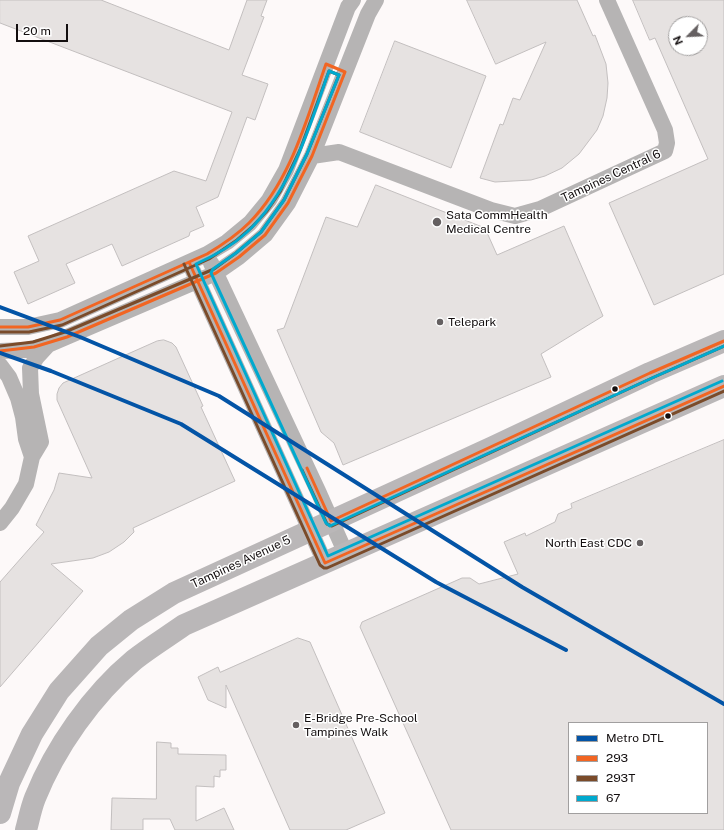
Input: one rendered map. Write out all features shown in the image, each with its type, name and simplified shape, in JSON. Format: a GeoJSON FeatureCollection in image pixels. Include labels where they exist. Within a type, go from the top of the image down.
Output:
{"type":"FeatureCollection","features":[{"type":"Feature","properties":{"kind":"main road","name":"Tampines Avenue 5"},"geometry":{"type":"LineString","coordinates":[[0,813],[9,783],[32,734],[60,691],[99,646],[131,620],[174,593],[650,373],[724,341]]}},
{"type":"Feature","properties":{"kind":"main road"},"geometry":{"type":"LineString","coordinates":[[26,830],[34,799],[47,771],[67,735],[107,686],[133,661],[158,642],[184,626],[724,386]]}},
{"type":"Feature","properties":{"kind":"street"},"geometry":{"type":"LineString","coordinates":[[0,327],[28,327],[60,320],[207,254],[227,242],[250,222],[269,200],[286,170],[346,13],[353,0]]}},
{"type":"Feature","properties":{"kind":"street"},"geometry":{"type":"LineString","coordinates":[[0,351],[26,350],[48,345],[216,273],[239,257],[265,235],[288,203],[312,156],[368,14],[376,0]]}},
{"type":"Feature","properties":{"kind":"street","name":"Tampines Central 6"},"geometry":{"type":"LineString","coordinates":[[312,156],[339,152],[491,210],[515,216],[540,209],[665,151],[667,143],[665,130],[607,0]]}},
{"type":"Feature","properties":{"kind":"street"},"geometry":{"type":"LineString","coordinates":[[207,254],[346,554]]}},
{"type":"Feature","properties":{"kind":"street"},"geometry":{"type":"LineString","coordinates":[[189,262],[325,563]]}},
{"type":"Feature","properties":{"kind":"street"},"geometry":{"type":"LineString","coordinates":[[0,523],[12,508],[26,484],[32,457],[41,442],[31,394],[30,368],[37,357],[48,345]]}},
{"type":"Feature","properties":{"kind":"street"},"geometry":{"type":"LineString","coordinates":[[0,365],[9,377],[18,398],[23,417],[26,439],[32,457]]}},
{"type":"Feature","properties":{"kind":"building"},"geometry":{"type":"Polygon","coordinates":[[[0,0],[101,0],[229,50],[247,0],[267,0],[261,16],[264,17],[242,75],[268,84],[255,120],[247,117],[218,197],[196,207],[204,226],[190,232],[189,236],[122,266],[112,244],[66,264],[75,283],[28,304],[14,272],[39,261],[28,236],[174,171],[206,181],[232,112],[0,23],[0,0]]]}},
{"type":"Feature","properties":{"kind":"building"},"geometry":{"type":"Polygon","coordinates":[[[467,0],[577,0],[593,36],[595,35],[606,64],[608,83],[607,98],[603,116],[597,130],[579,154],[562,168],[545,176],[531,180],[495,182],[480,178],[500,124],[503,125],[513,98],[520,100],[546,42],[496,64],[467,0]]]}},
{"type":"Feature","properties":{"kind":"building"},"geometry":{"type":"Polygon","coordinates":[[[633,0],[724,0],[724,274],[654,305],[609,203],[708,159],[655,38],[650,40],[633,0]]]}},
{"type":"Feature","properties":{"kind":"building"},"geometry":{"type":"Polygon","coordinates":[[[395,41],[486,76],[451,168],[360,132],[395,41]]]}},
{"type":"Feature","properties":{"kind":"building","name":"Telepark"},"geometry":{"type":"Polygon","coordinates":[[[376,185],[485,228],[497,255],[564,226],[603,316],[541,354],[551,377],[343,465],[334,443],[321,432],[277,330],[284,328],[326,217],[357,227],[376,185]]]}},
{"type":"Feature","properties":{"kind":"building"},"geometry":{"type":"Polygon","coordinates":[[[164,340],[172,343],[176,347],[203,406],[201,407],[235,481],[133,528],[134,532],[124,542],[109,552],[93,558],[51,564],[83,591],[0,687],[0,582],[44,532],[36,525],[54,490],[59,473],[92,478],[57,400],[59,388],[63,383],[157,341],[164,340]]]}},
{"type":"Feature","properties":{"kind":"building"},"geometry":{"type":"Polygon","coordinates":[[[724,440],[724,830],[451,830],[360,627],[362,622],[462,578],[470,578],[479,584],[518,574],[504,542],[525,533],[526,536],[555,522],[558,514],[572,508],[571,504],[724,440]]]}},
{"type":"Feature","properties":{"kind":"building"},"geometry":{"type":"Polygon","coordinates":[[[298,638],[310,642],[385,813],[346,830],[290,830],[226,685],[226,708],[208,700],[198,677],[218,667],[220,672],[298,638]]]}},
{"type":"Feature","properties":{"kind":"building"},"geometry":{"type":"Polygon","coordinates":[[[157,742],[171,743],[171,748],[178,748],[178,754],[226,755],[226,770],[220,770],[220,777],[214,776],[214,787],[196,786],[196,821],[224,808],[234,830],[175,830],[170,819],[143,819],[143,830],[111,830],[112,798],[156,799],[157,742]]]}},
{"type":"Feature","properties":{"kind":"metro line","name":"DTL"},"geometry":{"type":"LineString","coordinates":[[0,307],[80,337],[219,396],[522,587],[724,704]]}},
{"type":"Feature","properties":{"kind":"metro line","name":"DTL"},"geometry":{"type":"LineString","coordinates":[[0,353],[51,371],[181,424],[436,582],[566,650]]}},
{"type":"Feature","properties":{"kind":"transit line","name":"293"},"geometry":{"type":"LineString","coordinates":[[0,327],[28,327],[60,320],[207,254],[229,240],[249,223],[264,206],[276,188],[296,148],[326,64],[345,72],[312,156],[288,203],[265,235],[239,257],[216,273],[67,337],[34,347],[0,351]]}},
{"type":"Feature","properties":{"kind":"transit line","name":"293T"},"geometry":{"type":"LineString","coordinates":[[0,332],[29,332],[62,325],[209,259],[237,240],[267,211],[280,192],[300,150],[329,71],[339,75],[307,154],[284,200],[261,232],[236,253],[214,269],[65,332],[33,342],[0,346]]}},
{"type":"Feature","properties":{"kind":"transit line","name":"67"},"geometry":{"type":"LineString","coordinates":[[722,381],[328,556],[196,264],[235,242],[263,215],[276,197],[297,157],[329,71],[339,75],[307,154],[284,200],[261,232],[236,253],[213,269],[211,273],[326,523],[330,526],[724,346]]}},
{"type":"Feature","properties":{"kind":"transit line","name":"293"},"geometry":{"type":"LineString","coordinates":[[189,262],[325,563],[724,386]]}},
{"type":"Feature","properties":{"kind":"transit line","name":"293T"},"geometry":{"type":"LineString","coordinates":[[184,264],[320,565],[324,568],[327,568],[724,391]]}},
{"type":"Feature","properties":{"kind":"transit line","name":"293"},"geometry":{"type":"LineString","coordinates":[[307,468],[331,521],[650,373],[724,341]]}},
{"type":"Feature","properties":{"kind":"transit line","name":"293T"},"geometry":{"type":"LineString","coordinates":[[302,470],[327,524],[332,526],[724,346]]}},
{"type":"Feature","properties":{"kind":"place","name":"Sata CommHealth Medical Centre"},"geometry":{"type":"Point","coordinates":[437,222]}},
{"type":"Feature","properties":{"kind":"place","name":"Telepark"},"geometry":{"type":"Point","coordinates":[440,322]}},
{"type":"Feature","properties":{"kind":"place","name":"North East CDC"},"geometry":{"type":"Point","coordinates":[640,543]}},
{"type":"Feature","properties":{"kind":"place","name":"E-Bridge Pre-School Tampines Walk"},"geometry":{"type":"Point","coordinates":[296,725]}}]}
